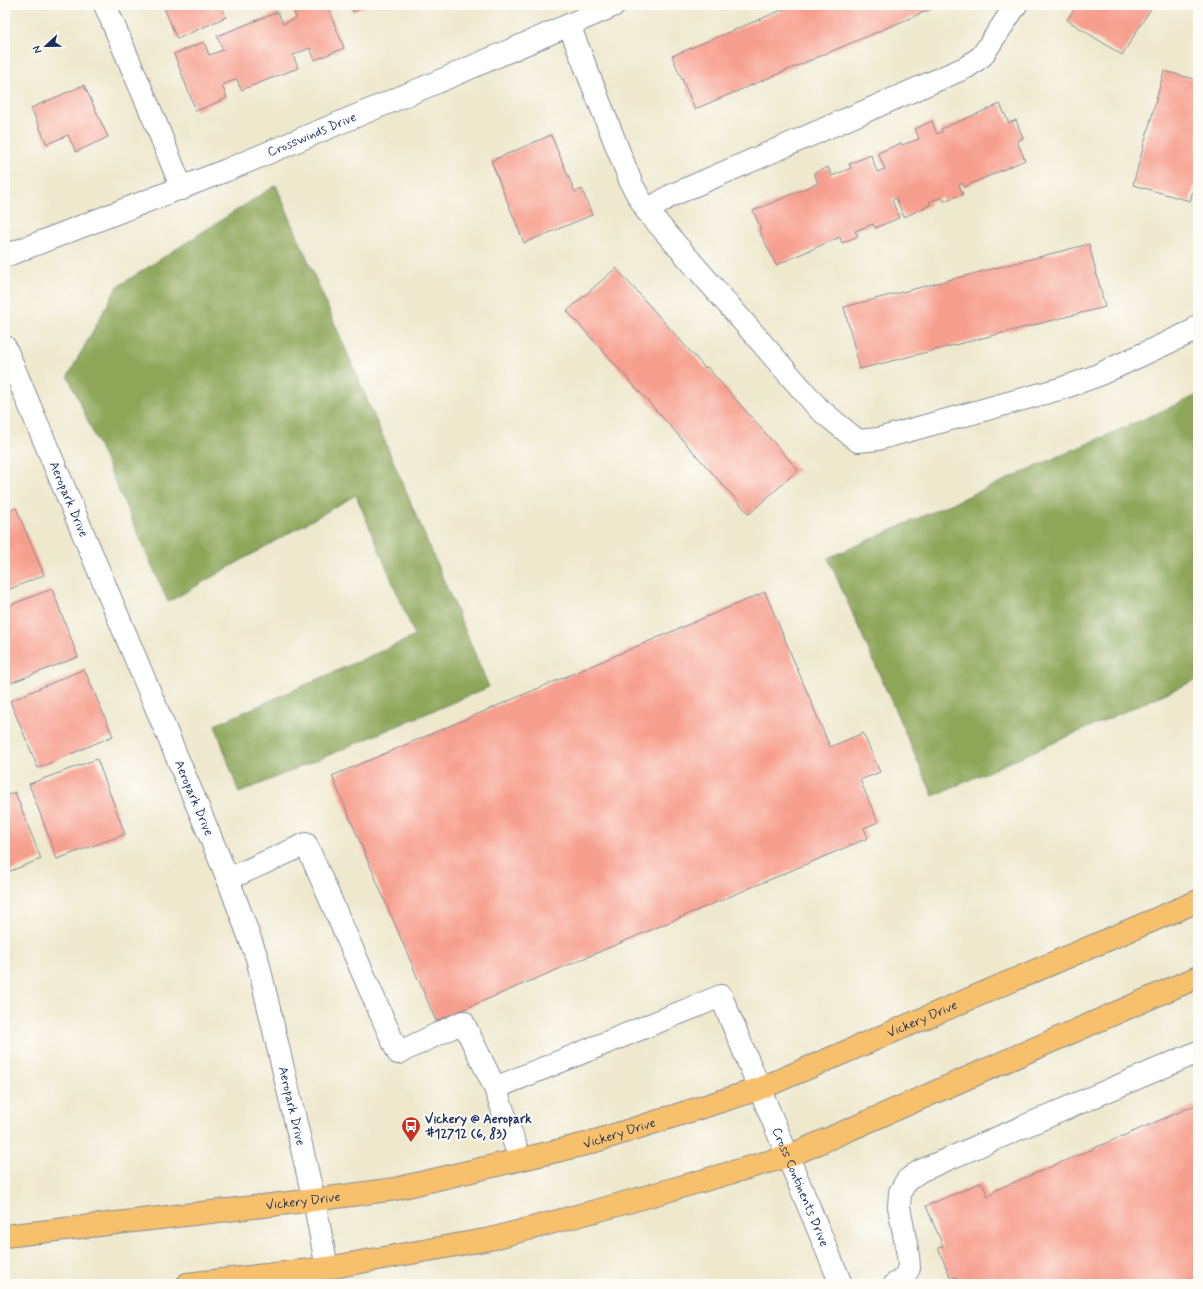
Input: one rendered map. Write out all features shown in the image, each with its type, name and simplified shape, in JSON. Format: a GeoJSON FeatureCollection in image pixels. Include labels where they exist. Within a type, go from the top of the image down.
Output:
{"type":"FeatureCollection","features":[{"type":"Feature","properties":{"kind":"main road","name":"Vickery Drive"},"geometry":{"type":"LineString","coordinates":[[5,1236],[314,1200],[395,1189],[586,1144],[759,1089],[1198,901]]}},
{"type":"Feature","properties":{"kind":"main road"},"geometry":{"type":"LineString","coordinates":[[187,1284],[327,1268],[490,1239],[603,1210],[789,1156],[1198,977]]}},
{"type":"Feature","properties":{"kind":"street"},"geometry":{"type":"LineString","coordinates":[[105,5],[182,189]]}},
{"type":"Feature","properties":{"kind":"street","name":"Crosswinds Drive"},"geometry":{"type":"LineString","coordinates":[[5,256],[182,189],[442,80],[615,5]]}},
{"type":"Feature","properties":{"kind":"street"},"geometry":{"type":"LineString","coordinates":[[647,211],[670,196],[967,67],[982,56],[1016,5]]}},
{"type":"Feature","properties":{"kind":"street"},"geometry":{"type":"LineString","coordinates":[[569,25],[632,185],[647,211],[819,409],[858,441],[878,439],[1063,388],[1096,376],[1195,330],[1198,326]]}},
{"type":"Feature","properties":{"kind":"street","name":"Aeropark Drive"},"geometry":{"type":"LineString","coordinates":[[5,347],[228,879],[257,958],[314,1200],[327,1268]]}},
{"type":"Feature","properties":{"kind":"street"},"geometry":{"type":"LineString","coordinates":[[228,879],[306,844],[398,1053],[463,1022],[495,1088],[520,1159]]}},
{"type":"Feature","properties":{"kind":"street","name":"Cross Continents Drive"},"geometry":{"type":"LineString","coordinates":[[495,1088],[721,996],[759,1089],[789,1156],[841,1284]]}},
{"type":"Feature","properties":{"kind":"street"},"geometry":{"type":"LineString","coordinates":[[895,1284],[904,1278],[909,1268],[899,1207],[900,1192],[907,1180],[920,1171],[1198,1052]]}},
{"type":"Feature","properties":{"kind":"green space"},"geometry":{"type":"Polygon","coordinates":[[[276,185],[489,687],[239,793],[215,725],[415,636],[356,495],[168,602],[68,376],[117,287],[276,185]]]}},
{"type":"Feature","properties":{"kind":"green space"},"geometry":{"type":"Polygon","coordinates":[[[1198,395],[1198,679],[933,796],[828,558],[1198,395]]]}},
{"type":"Feature","properties":{"kind":"building"},"geometry":{"type":"Polygon","coordinates":[[[163,5],[221,5],[226,17],[177,39],[163,5]]]}},
{"type":"Feature","properties":{"kind":"building"},"geometry":{"type":"Polygon","coordinates":[[[291,5],[327,5],[344,48],[315,60],[310,48],[293,55],[298,68],[241,90],[237,79],[222,85],[227,98],[196,111],[174,54],[204,42],[209,55],[223,50],[217,36],[278,12],[283,24],[296,18],[291,5]]]}},
{"type":"Feature","properties":{"kind":"building"},"geometry":{"type":"Polygon","coordinates":[[[350,5],[369,5],[353,12],[350,5]]]}},
{"type":"Feature","properties":{"kind":"building"},"geometry":{"type":"Polygon","coordinates":[[[794,5],[941,5],[695,109],[672,56],[794,5]]]}},
{"type":"Feature","properties":{"kind":"building"},"geometry":{"type":"Polygon","coordinates":[[[1077,5],[1153,5],[1122,55],[1067,20],[1077,5]]]}},
{"type":"Feature","properties":{"kind":"building"},"geometry":{"type":"Polygon","coordinates":[[[1164,71],[1198,80],[1198,172],[1190,201],[1133,185],[1164,71]]]}},
{"type":"Feature","properties":{"kind":"building"},"geometry":{"type":"Polygon","coordinates":[[[84,85],[108,137],[76,152],[68,135],[47,144],[31,108],[84,85]]]}},
{"type":"Feature","properties":{"kind":"building"},"geometry":{"type":"Polygon","coordinates":[[[1000,104],[1009,123],[1016,120],[1023,138],[1017,141],[1025,160],[964,187],[962,183],[959,185],[963,194],[944,201],[942,197],[929,202],[930,205],[904,217],[896,198],[892,200],[899,218],[875,228],[873,224],[855,231],[858,236],[842,243],[840,237],[776,265],[759,230],[761,229],[753,211],[818,183],[814,173],[828,167],[832,176],[851,168],[849,164],[871,155],[877,172],[885,169],[878,153],[901,143],[902,145],[919,139],[915,129],[932,121],[937,134],[942,132],[941,129],[1000,104]]]}},
{"type":"Feature","properties":{"kind":"building"},"geometry":{"type":"Polygon","coordinates":[[[551,135],[575,192],[582,189],[592,215],[524,243],[491,161],[551,135]]]}},
{"type":"Feature","properties":{"kind":"building"},"geometry":{"type":"Polygon","coordinates":[[[1089,244],[1105,307],[860,369],[844,307],[1089,244]]]}},
{"type":"Feature","properties":{"kind":"building"},"geometry":{"type":"Polygon","coordinates":[[[616,268],[705,368],[707,367],[798,470],[749,514],[567,311],[616,268]]]}},
{"type":"Feature","properties":{"kind":"building"},"geometry":{"type":"Polygon","coordinates":[[[16,508],[44,575],[5,591],[5,513],[16,508]]]}},
{"type":"Feature","properties":{"kind":"building"},"geometry":{"type":"Polygon","coordinates":[[[52,589],[78,657],[5,685],[5,607],[52,589]]]}},
{"type":"Feature","properties":{"kind":"building"},"geometry":{"type":"Polygon","coordinates":[[[765,592],[830,747],[863,733],[880,772],[860,780],[878,822],[864,828],[868,838],[436,1021],[332,776],[765,592]]]}},
{"type":"Feature","properties":{"kind":"building"},"geometry":{"type":"Polygon","coordinates":[[[84,669],[113,736],[38,768],[10,701],[84,669]]]}},
{"type":"Feature","properties":{"kind":"building"},"geometry":{"type":"Polygon","coordinates":[[[97,759],[125,834],[57,859],[29,784],[97,759]]]}},
{"type":"Feature","properties":{"kind":"building"},"geometry":{"type":"Polygon","coordinates":[[[15,792],[41,859],[5,873],[5,796],[15,792]]]}},
{"type":"Feature","properties":{"kind":"building"},"geometry":{"type":"Polygon","coordinates":[[[1198,1104],[1198,1284],[959,1284],[956,1277],[951,1279],[938,1248],[943,1246],[926,1206],[982,1182],[988,1197],[996,1190],[1198,1104]]]}},
{"type":"Feature","properties":{"kind":"place","name":"Vickery @ Aeropark #12712 (6, 83)"},"geometry":{"type":"Point","coordinates":[411,1143]}}]}
